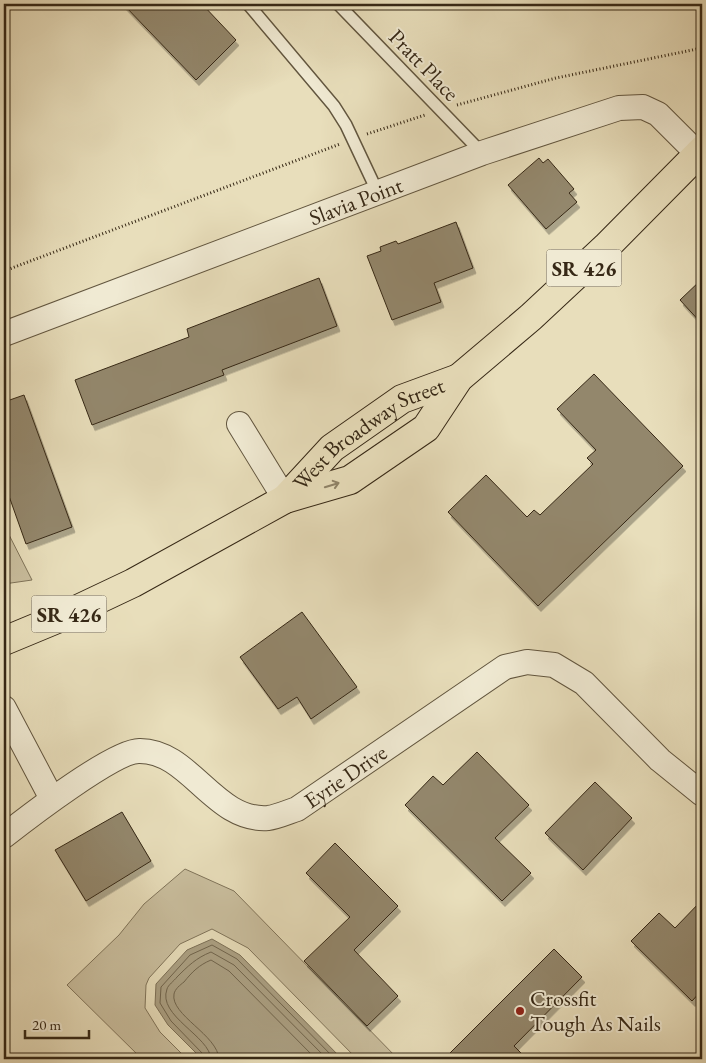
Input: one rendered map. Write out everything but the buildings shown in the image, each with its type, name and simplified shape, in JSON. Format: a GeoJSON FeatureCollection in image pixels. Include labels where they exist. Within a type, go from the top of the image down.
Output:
{"type":"FeatureCollection","features":[{"type":"Feature","properties":{"kind":"main road","name":"West Broadway Street"},"geometry":{"type":"LineString","coordinates":[[4,641],[57,619],[133,583],[285,499],[350,480],[426,428],[459,378],[532,317],[606,247],[700,152]]}},
{"type":"Feature","properties":{"kind":"main road","name":"West Broadway Street"},"geometry":{"type":"LineString","coordinates":[[285,499],[332,448],[402,399],[459,378]]}},
{"type":"Feature","properties":{"kind":"street","name":"Slavia Point"},"geometry":{"type":"LineString","coordinates":[[4,334],[482,153],[619,108],[643,107],[658,114],[700,152]]}},
{"type":"Feature","properties":{"kind":"street"},"geometry":{"type":"LineString","coordinates":[[239,424],[285,499]]}},
{"type":"Feature","properties":{"kind":"street","name":"Eyrie Drive"},"geometry":{"type":"LineString","coordinates":[[52,799],[113,761],[138,751],[158,755],[184,769],[226,807],[250,817],[269,818],[297,810],[505,667],[527,662],[554,665],[584,683],[660,760],[702,794]]}},
{"type":"Feature","properties":{"kind":"street"},"geometry":{"type":"LineString","coordinates":[[4,708],[52,799],[4,836]]}},
{"type":"Feature","properties":{"kind":"lane"},"geometry":{"type":"LineString","coordinates":[[248,4],[334,106],[346,125],[378,193]]}},
{"type":"Feature","properties":{"kind":"lane","name":"Pratt Place"},"geometry":{"type":"LineString","coordinates":[[338,4],[482,153]]}},
{"type":"Feature","properties":{"kind":"shaded area"},"geometry":{"type":"Polygon","coordinates":[[[4,525],[32,580],[4,584],[4,525]]]}},
{"type":"Feature","properties":{"kind":"shaded area"},"geometry":{"type":"Polygon","coordinates":[[[185,869],[234,891],[398,1059],[357,1059],[248,948],[212,929],[180,944],[149,978],[146,985],[145,1008],[160,1032],[187,1059],[142,1059],[67,985],[119,935],[144,904],[185,869]]]}},
{"type":"Feature","properties":{"kind":"water"},"geometry":{"type":"Polygon","coordinates":[[[212,939],[240,955],[342,1059],[202,1059],[168,1025],[155,1005],[156,984],[187,950],[212,939]]]}},
{"type":"Feature","properties":{"kind":"place","name":"Crossfit Tough As Nails"},"geometry":{"type":"Point","coordinates":[520,1011]}}]}
